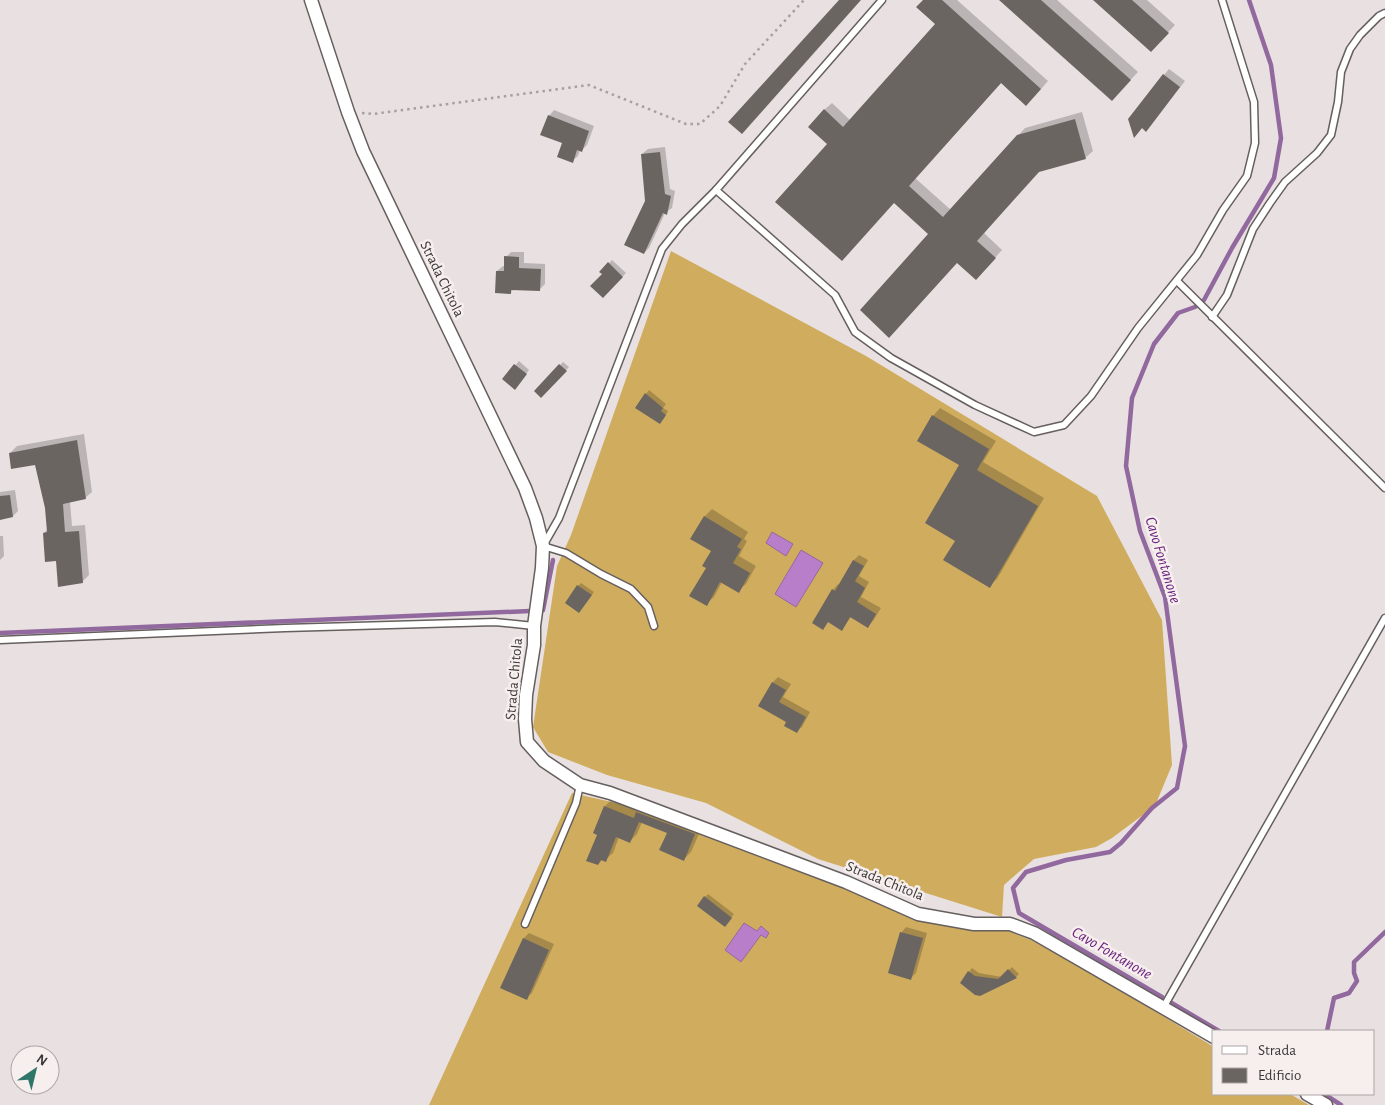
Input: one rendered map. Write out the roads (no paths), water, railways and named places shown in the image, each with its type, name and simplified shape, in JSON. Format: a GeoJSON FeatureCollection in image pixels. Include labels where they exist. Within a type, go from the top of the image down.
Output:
{"type":"FeatureCollection","features":[{"type":"Feature","properties":{"kind":"street","name":"Strada Chitola"},"geometry":{"type":"LineString","coordinates":[[311,0],[363,151],[525,488],[536,518],[543,546],[534,626],[534,645],[526,695],[525,719],[527,742],[544,760],[580,785],[610,793],[846,882],[918,914],[974,924],[1010,924],[1034,933],[1212,1037]]}},
{"type":"Feature","properties":{"kind":"street"},"geometry":{"type":"LineString","coordinates":[[1310,1095],[1326,1105]]}},
{"type":"Feature","properties":{"kind":"lane"},"geometry":{"type":"LineString","coordinates":[[654,626],[648,607],[631,589],[566,553],[543,546],[559,518],[662,249],[682,224],[716,190],[882,0]]}},
{"type":"Feature","properties":{"kind":"lane"},"geometry":{"type":"LineString","coordinates":[[716,190],[834,295],[855,332],[892,358],[975,404],[1034,432],[1064,425],[1091,396],[1138,328],[1197,255],[1223,210],[1247,176],[1255,142],[1254,102],[1222,0]]}},
{"type":"Feature","properties":{"kind":"lane"},"geometry":{"type":"LineString","coordinates":[[1212,317],[1227,295],[1253,229],[1266,209],[1284,182],[1317,152],[1331,134],[1338,102],[1341,72],[1350,49],[1373,22],[1385,13]]}},
{"type":"Feature","properties":{"kind":"lane"},"geometry":{"type":"LineString","coordinates":[[1177,281],[1385,488]]}},
{"type":"Feature","properties":{"kind":"lane"},"geometry":{"type":"LineString","coordinates":[[1163,1008],[1385,618]]}},
{"type":"Feature","properties":{"kind":"lane"},"geometry":{"type":"LineString","coordinates":[[0,640],[495,622],[534,626]]}},
{"type":"Feature","properties":{"kind":"lane"},"geometry":{"type":"LineString","coordinates":[[525,924],[576,803],[580,785]]}},
{"type":"Feature","properties":{"kind":"waterway","name":"Cavo Fontanone"},"geometry":{"type":"LineString","coordinates":[[1162,997],[1019,913],[1013,888],[1026,872],[1066,860],[1110,852],[1121,843],[1152,808],[1177,788],[1185,746],[1165,597],[1140,531],[1126,466],[1132,398],[1154,344],[1178,313],[1195,307],[1204,300],[1232,248],[1274,178],[1281,138],[1271,65],[1249,0]]}},
{"type":"Feature","properties":{"kind":"waterway"},"geometry":{"type":"LineString","coordinates":[[543,610],[553,560]]}},
{"type":"Feature","properties":{"kind":"waterway"},"geometry":{"type":"LineString","coordinates":[[0,633],[530,611]]}},
{"type":"Feature","properties":{"kind":"waterway"},"geometry":{"type":"LineString","coordinates":[[1327,1030],[1334,998],[1349,993],[1357,981],[1354,973],[1354,962],[1385,932]]}},
{"type":"Feature","properties":{"kind":"waterway","name":"Cavo Fontanone"},"geometry":{"type":"LineString","coordinates":[[1170,1002],[1217,1030]]}},
{"type":"Feature","properties":{"kind":"waterway"},"geometry":{"type":"LineString","coordinates":[[1326,1095],[1341,1105]]}}]}
